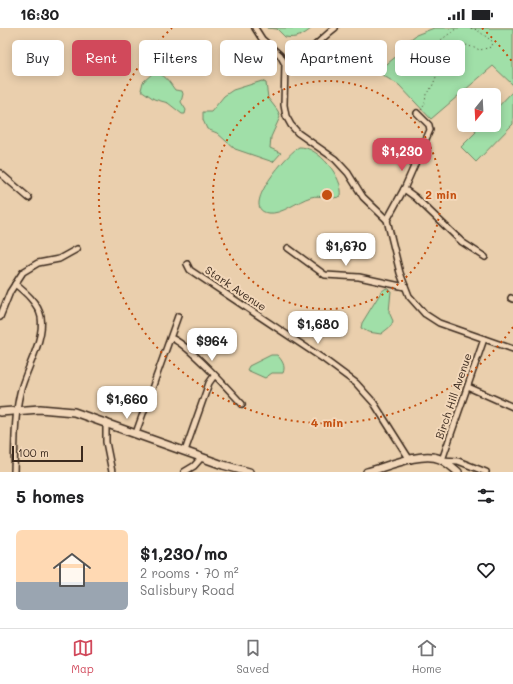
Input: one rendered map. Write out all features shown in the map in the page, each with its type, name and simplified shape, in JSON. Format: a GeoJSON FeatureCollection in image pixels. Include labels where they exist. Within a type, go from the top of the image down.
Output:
{"type":"FeatureCollection","features":[{"type":"Feature","properties":{"kind":"main road"},"geometry":{"type":"LineString","coordinates":[[0,412],[17,410],[66,411],[106,422],[202,457],[249,472]]}},
{"type":"Feature","properties":{"kind":"main road"},"geometry":{"type":"LineString","coordinates":[[367,472],[410,460],[430,457],[442,460],[458,472]]}},
{"type":"Feature","properties":{"kind":"street"},"geometry":{"type":"LineString","coordinates":[[255,28],[262,39],[280,55],[285,64],[284,109],[291,125],[298,132],[335,159],[350,176],[363,198],[387,220],[405,287],[409,296],[421,310],[434,320],[513,349]]}},
{"type":"Feature","properties":{"kind":"street"},"geometry":{"type":"LineString","coordinates":[[319,40],[335,28]]}},
{"type":"Feature","properties":{"kind":"street"},"geometry":{"type":"LineString","coordinates":[[387,220],[404,189],[430,128],[418,113]]}},
{"type":"Feature","properties":{"kind":"street"},"geometry":{"type":"LineString","coordinates":[[0,173],[29,198]]}},
{"type":"Feature","properties":{"kind":"street"},"geometry":{"type":"LineString","coordinates":[[404,189],[415,197],[462,242],[485,257]]}},
{"type":"Feature","properties":{"kind":"street"},"geometry":{"type":"LineString","coordinates":[[288,248],[325,275],[359,277],[405,287]]}},
{"type":"Feature","properties":{"kind":"street"},"geometry":{"type":"LineString","coordinates":[[0,317],[15,284],[23,272],[44,262],[59,259],[77,249]]}},
{"type":"Feature","properties":{"kind":"street","name":"Stark Avenue"},"geometry":{"type":"LineString","coordinates":[[186,264],[190,270],[325,360],[356,383],[374,404],[410,460]]}},
{"type":"Feature","properties":{"kind":"street"},"geometry":{"type":"LineString","coordinates":[[14,472],[17,410],[20,389],[38,341],[41,320],[39,311],[33,301],[15,284]]}},
{"type":"Feature","properties":{"kind":"street"},"geometry":{"type":"LineString","coordinates":[[136,433],[178,316]]}},
{"type":"Feature","properties":{"kind":"street"},"geometry":{"type":"LineString","coordinates":[[171,338],[180,342],[242,404]]}},
{"type":"Feature","properties":{"kind":"street","name":"Birch Hill Avenue"},"geometry":{"type":"LineString","coordinates":[[442,460],[484,339]]}},
{"type":"Feature","properties":{"kind":"street"},"geometry":{"type":"LineString","coordinates":[[185,451],[209,383],[214,376]]}},
{"type":"Feature","properties":{"kind":"street"},"geometry":{"type":"LineString","coordinates":[[468,387],[513,407]]}},
{"type":"Feature","properties":{"kind":"street"},"geometry":{"type":"LineString","coordinates":[[106,422],[106,442],[112,472]]}},
{"type":"Feature","properties":{"kind":"street"},"geometry":{"type":"LineString","coordinates":[[184,472],[194,466],[202,457]]}},
{"type":"Feature","properties":{"kind":"street"},"geometry":{"type":"LineString","coordinates":[[442,460],[458,461],[477,470],[486,472]]}},
{"type":"Feature","properties":{"kind":"path"},"geometry":{"type":"LineString","coordinates":[[442,40],[457,28]]}},
{"type":"Feature","properties":{"kind":"path"},"geometry":{"type":"LineString","coordinates":[[465,46],[466,45],[480,50],[491,46],[492,41],[477,30],[471,28]]}},
{"type":"Feature","properties":{"kind":"path"},"geometry":{"type":"LineString","coordinates":[[418,113],[424,106],[426,94],[435,76]]}},
{"type":"Feature","properties":{"kind":"green space"},"geometry":{"type":"Polygon","coordinates":[[[267,28],[312,28],[300,36],[285,37],[277,29],[267,28]]]}},
{"type":"Feature","properties":{"kind":"green space"},"geometry":{"type":"Polygon","coordinates":[[[434,28],[513,28],[513,85],[493,66],[467,88],[457,88],[457,97],[431,119],[399,85],[384,76],[387,76],[387,64],[395,57],[395,76],[465,76],[465,40],[410,40],[416,35],[434,28]]]}},
{"type":"Feature","properties":{"kind":"green space"},"geometry":{"type":"Polygon","coordinates":[[[150,76],[164,76],[175,90],[182,91],[183,94],[181,102],[186,110],[185,114],[182,114],[168,103],[154,99],[141,90],[143,82],[150,76]]]}},
{"type":"Feature","properties":{"kind":"green space"},"geometry":{"type":"Polygon","coordinates":[[[262,81],[266,83],[268,98],[278,111],[280,117],[271,137],[270,148],[281,153],[273,162],[235,149],[217,133],[207,129],[203,120],[203,112],[211,112],[224,96],[233,90],[262,81]]]}},
{"type":"Feature","properties":{"kind":"green space"},"geometry":{"type":"Polygon","coordinates":[[[513,91],[513,124],[476,162],[461,147],[476,132],[501,132],[501,104],[513,91]]]}},
{"type":"Feature","properties":{"kind":"green space"},"geometry":{"type":"Polygon","coordinates":[[[299,147],[306,148],[314,152],[328,164],[338,181],[341,189],[341,196],[334,198],[315,196],[300,201],[279,212],[268,213],[261,209],[259,202],[262,192],[268,181],[285,159],[299,147]]]}},
{"type":"Feature","properties":{"kind":"green space"},"geometry":{"type":"Polygon","coordinates":[[[386,288],[391,291],[389,312],[393,321],[391,326],[381,334],[368,332],[361,328],[362,323],[381,292],[386,288]]]}},
{"type":"Feature","properties":{"kind":"green space"},"geometry":{"type":"Polygon","coordinates":[[[271,355],[277,355],[282,361],[284,366],[283,373],[272,373],[265,378],[247,370],[249,366],[271,355]]]}}]}
